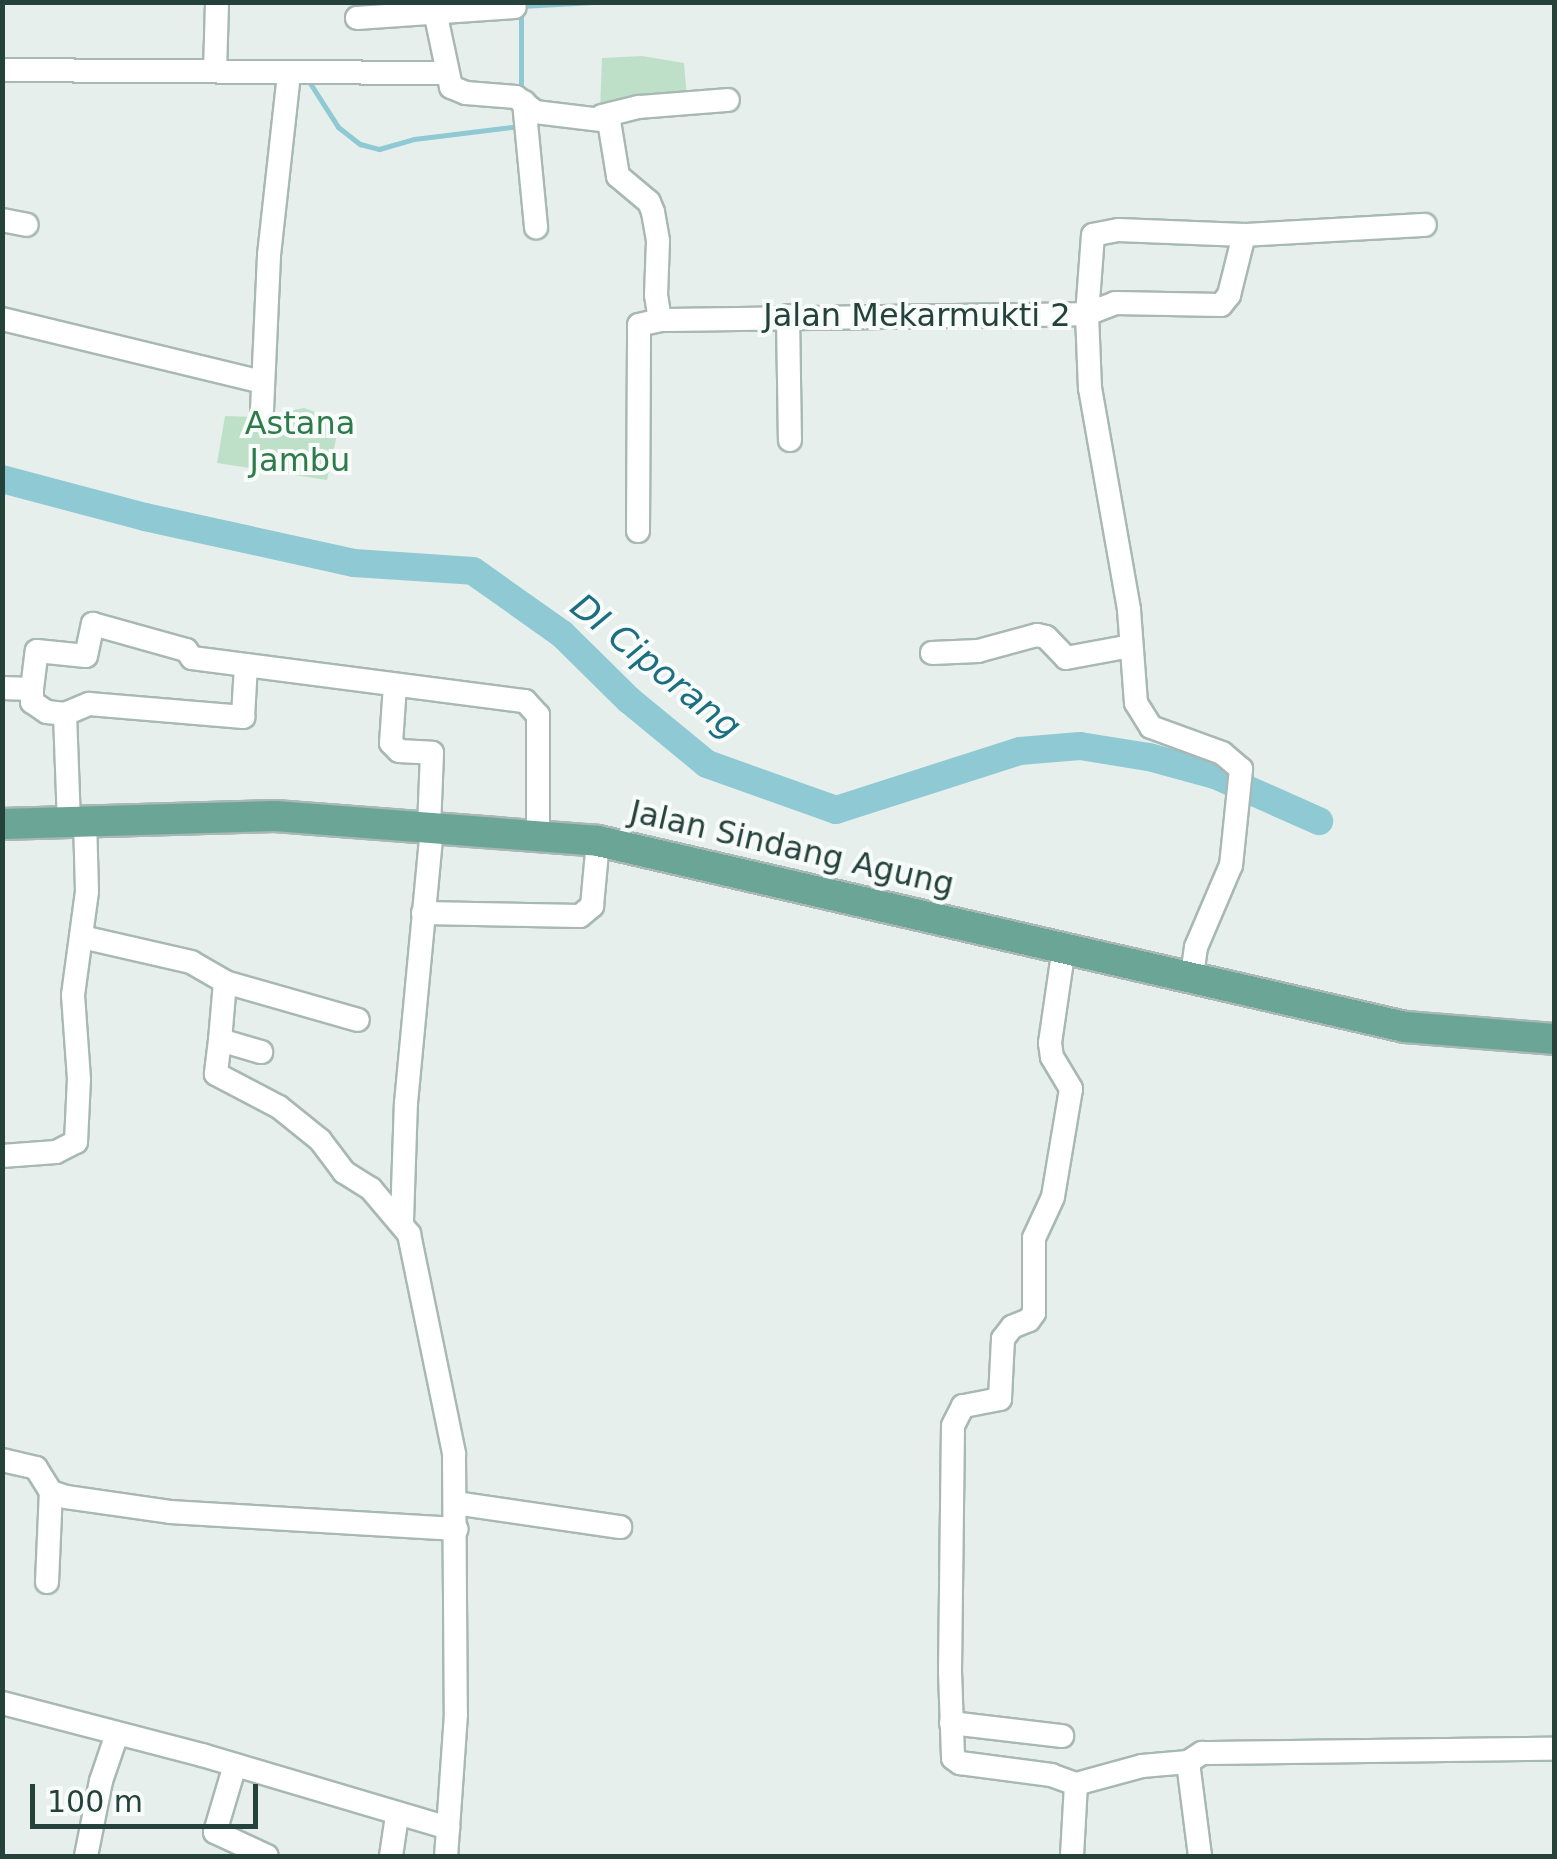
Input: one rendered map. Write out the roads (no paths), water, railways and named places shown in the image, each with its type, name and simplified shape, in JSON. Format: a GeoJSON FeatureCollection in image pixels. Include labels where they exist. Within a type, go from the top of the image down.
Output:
{"type":"FeatureCollection","features":[{"type":"Feature","properties":{"kind":"main road","name":"Jalan Sindang Agung"},"geometry":{"type":"LineString","coordinates":[[2,824],[274,816],[598,841],[1405,1027],[1554,1039]]}},
{"type":"Feature","properties":{"kind":"street"},"geometry":{"type":"LineString","coordinates":[[215,70],[217,2]]}},
{"type":"Feature","properties":{"kind":"street"},"geometry":{"type":"LineString","coordinates":[[445,7],[446,73],[450,87],[457,91],[524,102],[535,112],[602,116],[639,106],[728,100]]}},
{"type":"Feature","properties":{"kind":"street"},"geometry":{"type":"LineString","coordinates":[[357,18],[445,7],[515,7]]}},
{"type":"Feature","properties":{"kind":"street"},"geometry":{"type":"LineString","coordinates":[[2,70],[446,73]]}},
{"type":"Feature","properties":{"kind":"street"},"geometry":{"type":"LineString","coordinates":[[262,410],[275,180],[289,73]]}},
{"type":"Feature","properties":{"kind":"street"},"geometry":{"type":"LineString","coordinates":[[524,102],[536,226]]}},
{"type":"Feature","properties":{"kind":"street"},"geometry":{"type":"LineString","coordinates":[[602,116],[612,128],[618,176],[649,202],[658,242],[660,320],[640,324],[638,532]]}},
{"type":"Feature","properties":{"kind":"street"},"geometry":{"type":"LineString","coordinates":[[2,220],[27,225]]}},
{"type":"Feature","properties":{"kind":"street"},"geometry":{"type":"LineString","coordinates":[[1244,236],[1228,295],[1221,305],[1116,303],[1088,314],[1093,236],[1118,230],[1244,236],[1425,226]]}},
{"type":"Feature","properties":{"kind":"street","name":"Jalan Mekarmukti 2"},"geometry":{"type":"LineString","coordinates":[[660,320],[1088,314],[1090,388],[1127,596],[1136,702],[1146,723],[1222,754],[1240,769],[1230,865],[1196,947],[1192,977]]}},
{"type":"Feature","properties":{"kind":"street"},"geometry":{"type":"LineString","coordinates":[[788,316],[790,440]]}},
{"type":"Feature","properties":{"kind":"street"},"geometry":{"type":"LineString","coordinates":[[2,319],[262,382]]}},
{"type":"Feature","properties":{"kind":"street"},"geometry":{"type":"LineString","coordinates":[[246,665],[243,717],[89,704],[65,714],[47,712],[32,702],[37,650],[86,656],[93,624],[186,650],[192,658],[487,693],[533,705],[538,740],[538,836]]}},
{"type":"Feature","properties":{"kind":"street"},"geometry":{"type":"LineString","coordinates":[[932,653],[978,651],[1036,635],[1046,637],[1066,658],[1132,646]]}},
{"type":"Feature","properties":{"kind":"street"},"geometry":{"type":"LineString","coordinates":[[396,685],[394,748],[432,754],[430,827],[406,1103],[402,1222]]}},
{"type":"Feature","properties":{"kind":"street"},"geometry":{"type":"LineString","coordinates":[[2,688],[32,689]]}},
{"type":"Feature","properties":{"kind":"street"},"geometry":{"type":"LineString","coordinates":[[2,1156],[56,1152],[76,1142],[79,1079],[73,995],[87,892],[65,714]]}},
{"type":"Feature","properties":{"kind":"street"},"geometry":{"type":"LineString","coordinates":[[423,913],[580,916],[592,906],[598,841]]}},
{"type":"Feature","properties":{"kind":"street"},"geometry":{"type":"LineString","coordinates":[[82,937],[191,962],[225,982],[358,1020]]}},
{"type":"Feature","properties":{"kind":"street"},"geometry":{"type":"LineString","coordinates":[[1064,947],[1050,1043],[1052,1057],[1070,1089],[1053,1197],[1034,1238],[1034,1313],[1029,1320],[1012,1327],[1003,1339],[1000,1400],[963,1406],[953,1426],[951,1722],[956,1762],[1051,1775],[1076,1784],[1142,1766],[1188,1762],[1202,1753],[1554,1749]]}},
{"type":"Feature","properties":{"kind":"street"},"geometry":{"type":"LineString","coordinates":[[225,982],[214,1064],[220,1078],[279,1107],[402,1222],[412,1246],[427,1338],[453,1433],[456,1714],[446,1856]]}},
{"type":"Feature","properties":{"kind":"street"},"geometry":{"type":"LineString","coordinates":[[220,1040],[261,1052]]}},
{"type":"Feature","properties":{"kind":"street"},"geometry":{"type":"LineString","coordinates":[[2,1460],[36,1468],[51,1492],[46,1582]]}},
{"type":"Feature","properties":{"kind":"street"},"geometry":{"type":"LineString","coordinates":[[51,1492],[170,1512],[456,1529]]}},
{"type":"Feature","properties":{"kind":"street"},"geometry":{"type":"LineString","coordinates":[[455,1502],[620,1527]]}},
{"type":"Feature","properties":{"kind":"street"},"geometry":{"type":"LineString","coordinates":[[2,1704],[235,1765],[448,1828]]}},
{"type":"Feature","properties":{"kind":"street"},"geometry":{"type":"LineString","coordinates":[[951,1722],[1062,1736]]}},
{"type":"Feature","properties":{"kind":"street"},"geometry":{"type":"LineString","coordinates":[[86,1856],[101,1781],[117,1734]]}},
{"type":"Feature","properties":{"kind":"street"},"geometry":{"type":"LineString","coordinates":[[1188,1762],[1200,1856]]}},
{"type":"Feature","properties":{"kind":"street"},"geometry":{"type":"LineString","coordinates":[[235,1765],[215,1832],[267,1856]]}},
{"type":"Feature","properties":{"kind":"street"},"geometry":{"type":"LineString","coordinates":[[1072,1856],[1076,1784]]}},
{"type":"Feature","properties":{"kind":"street"},"geometry":{"type":"LineString","coordinates":[[391,1856],[397,1816]]}},
{"type":"Feature","properties":{"kind":"waterway"},"geometry":{"type":"LineString","coordinates":[[521,90],[521,6],[593,2]]}},
{"type":"Feature","properties":{"kind":"waterway"},"geometry":{"type":"LineString","coordinates":[[308,80],[338,127],[360,144],[379,149],[414,139],[520,126]]}},
{"type":"Feature","properties":{"kind":"waterway","name":"DI Ciporang"},"geometry":{"type":"LineString","coordinates":[[2,479],[145,517],[354,563],[473,571],[562,634],[629,700],[707,764],[836,810],[1020,751],[1080,746],[1149,757],[1215,775],[1319,821]]}},
{"type":"Feature","properties":{"kind":"park label","name":"Astana Jambu"},"geometry":{"type":"Point","coordinates":[300,442]}}]}
